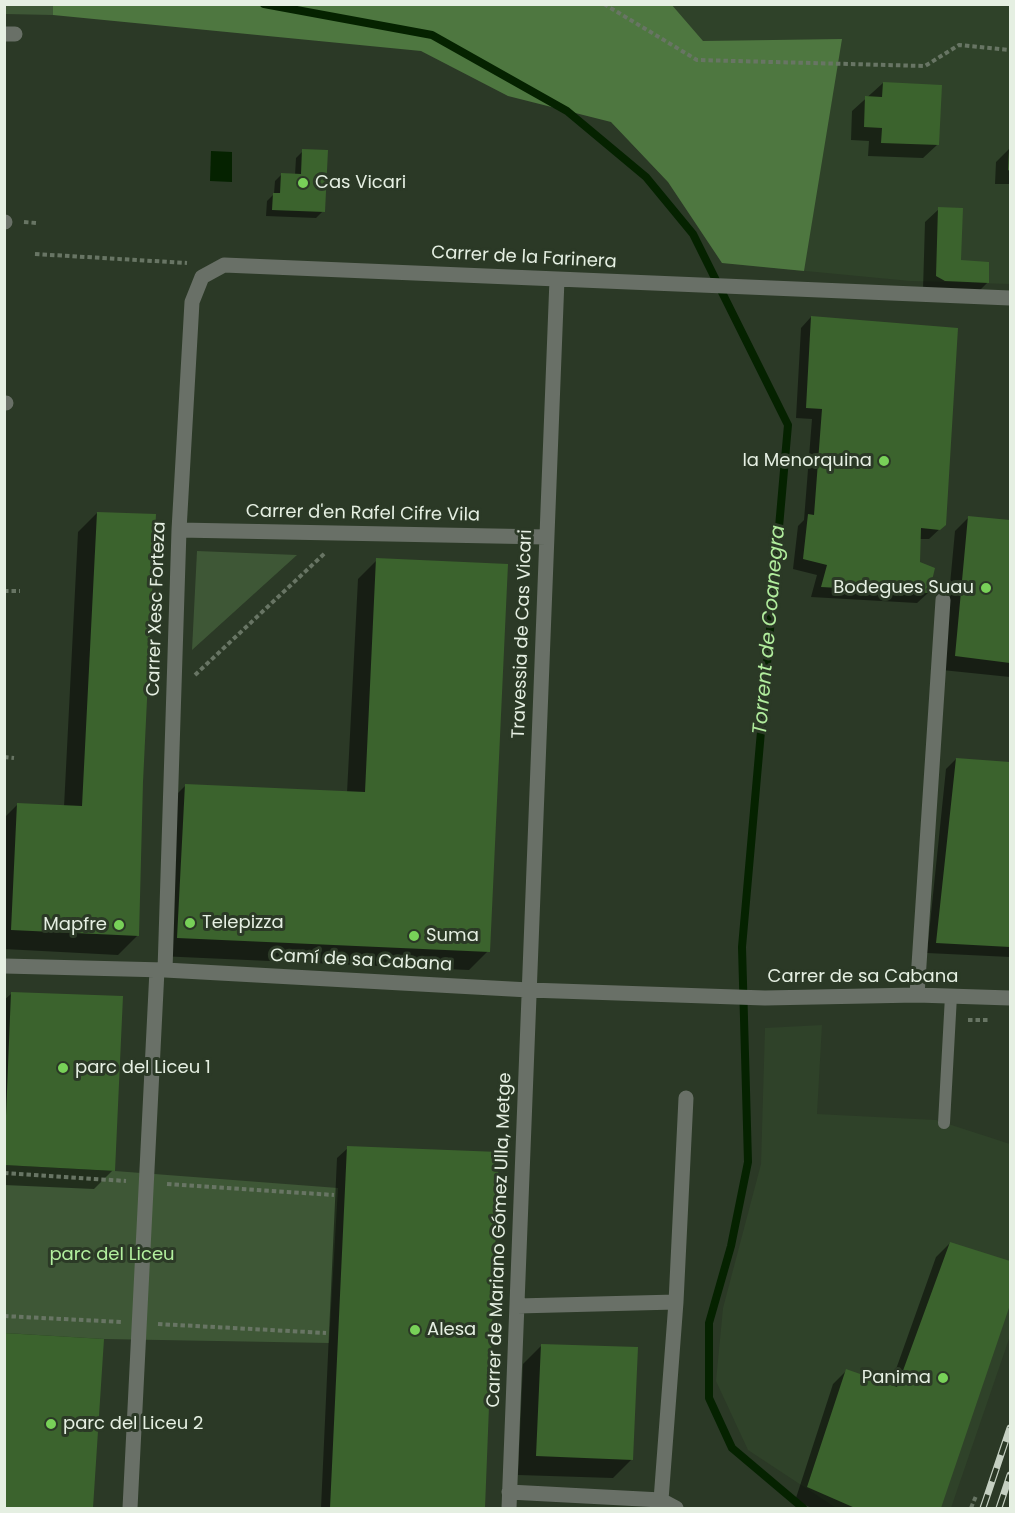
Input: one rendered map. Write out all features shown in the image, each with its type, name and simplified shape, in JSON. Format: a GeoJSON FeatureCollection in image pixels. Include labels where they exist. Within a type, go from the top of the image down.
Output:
{"type":"FeatureCollection","features":[{"type":"Feature","properties":{"kind":"street","name":"Carrer de la Farinera"},"geometry":{"type":"LineString","coordinates":[[224,265],[1011,298]]}},
{"type":"Feature","properties":{"kind":"street","name":"Carrer Xesc Forteza"},"geometry":{"type":"LineString","coordinates":[[130,1509],[161,970],[179,530],[192,302],[202,277],[224,265]]}},
{"type":"Feature","properties":{"kind":"street","name":"Travessia de Cas Vicari"},"geometry":{"type":"LineString","coordinates":[[529,990],[557,279]]}},
{"type":"Feature","properties":{"kind":"street","name":"Carrer d'en Rafel Cifre Vila"},"geometry":{"type":"LineString","coordinates":[[179,530],[546,537]]}},
{"type":"Feature","properties":{"kind":"street"},"geometry":{"type":"LineString","coordinates":[[917,994],[943,600]]}},
{"type":"Feature","properties":{"kind":"street","name":"Camí de sa Cabana"},"geometry":{"type":"LineString","coordinates":[[4,966],[161,970],[529,990],[715,996]]}},
{"type":"Feature","properties":{"kind":"street","name":"Carrer de Mariano Gómez Ulla, Metge"},"geometry":{"type":"LineString","coordinates":[[508,1509],[529,990]]}},
{"type":"Feature","properties":{"kind":"street","name":"Carrer de sa Cabana"},"geometry":{"type":"LineString","coordinates":[[715,996],[765,998],[917,994],[1011,998]]}},
{"type":"Feature","properties":{"kind":"street"},"geometry":{"type":"LineString","coordinates":[[661,1500],[676,1302],[686,1098]]}},
{"type":"Feature","properties":{"kind":"street"},"geometry":{"type":"LineString","coordinates":[[517,1306],[676,1302]]}},
{"type":"Feature","properties":{"kind":"street"},"geometry":{"type":"LineString","coordinates":[[509,1492],[661,1500],[676,1509]]}},
{"type":"Feature","properties":{"kind":"lane"},"geometry":{"type":"LineString","coordinates":[[944,1123],[951,996]]}},
{"type":"Feature","properties":{"kind":"path"},"geometry":{"type":"LineString","coordinates":[[604,4],[697,60],[925,66],[959,45],[1011,50]]}},
{"type":"Feature","properties":{"kind":"path"},"geometry":{"type":"LineString","coordinates":[[36,254],[189,263]]}},
{"type":"Feature","properties":{"kind":"path"},"geometry":{"type":"LineString","coordinates":[[173,696],[348,533]]}},
{"type":"Feature","properties":{"kind":"path"},"geometry":{"type":"LineString","coordinates":[[4,591],[20,591]]}},
{"type":"Feature","properties":{"kind":"path"},"geometry":{"type":"LineString","coordinates":[[4,757],[14,758]]}},
{"type":"Feature","properties":{"kind":"path"},"geometry":{"type":"LineString","coordinates":[[950,1020],[990,1020]]}},
{"type":"Feature","properties":{"kind":"path"},"geometry":{"type":"LineString","coordinates":[[4,1316],[326,1333]]}},
{"type":"Feature","properties":{"kind":"path"},"geometry":{"type":"LineString","coordinates":[[971,1509],[976,1496]]}},
{"type":"Feature","properties":{"kind":"shaded area"},"geometry":{"type":"Polygon","coordinates":[[[671,4],[703,41],[842,39],[804,271],[722,263],[668,182],[611,122],[508,96],[421,51],[53,15],[53,5],[671,4]]]}},
{"type":"Feature","properties":{"kind":"shaded area"},"geometry":{"type":"Polygon","coordinates":[[[387,5],[1010,5],[1010,284],[910,281],[722,263],[668,182],[611,122],[387,5]]]}},
{"type":"Feature","properties":{"kind":"shaded area"},"geometry":{"type":"Polygon","coordinates":[[[211,151],[232,152],[232,182],[210,181],[211,151]]]}},
{"type":"Feature","properties":{"kind":"shaded area"},"geometry":{"type":"Polygon","coordinates":[[[822,1025],[817,1114],[936,1120],[1010,1144],[1010,1336],[951,1508],[836,1508],[748,1450],[716,1381],[723,1308],[761,1164],[765,1028],[822,1025]]]}},
{"type":"Feature","properties":{"kind":"green space"},"geometry":{"type":"Polygon","coordinates":[[[5,5],[53,5],[53,15],[5,14],[5,5]]]}},
{"type":"Feature","properties":{"kind":"green space"},"geometry":{"type":"Polygon","coordinates":[[[197,551],[297,555],[192,650],[197,551]]]}},
{"type":"Feature","properties":{"kind":"green space","name":"parc del Liceu"},"geometry":{"type":"Polygon","coordinates":[[[5,1165],[338,1188],[329,1343],[104,1339],[5,1333],[5,1165]]]}},
{"type":"Feature","properties":{"kind":"building"},"geometry":{"type":"Polygon","coordinates":[[[883,82],[942,85],[939,145],[881,143],[882,128],[864,127],[865,96],[882,97],[883,82]]]}},
{"type":"Feature","properties":{"kind":"building","name":"Cas Vicari"},"geometry":{"type":"Polygon","coordinates":[[[302,149],[328,150],[325,212],[272,210],[273,193],[280,193],[281,173],[301,174],[302,149]]]}},
{"type":"Feature","properties":{"kind":"building"},"geometry":{"type":"Polygon","coordinates":[[[1010,149],[1010,171],[1008,170],[1010,149]]]}},
{"type":"Feature","properties":{"kind":"building"},"geometry":{"type":"Polygon","coordinates":[[[938,207],[963,208],[961,260],[989,262],[989,283],[945,281],[936,276],[938,207]]]}},
{"type":"Feature","properties":{"kind":"building","name":"la Menorquina"},"geometry":{"type":"Polygon","coordinates":[[[811,316],[958,328],[946,525],[940,530],[921,528],[920,562],[935,568],[929,593],[821,587],[827,565],[803,559],[808,514],[814,515],[822,409],[806,408],[811,316]]]}},
{"type":"Feature","properties":{"kind":"building"},"geometry":{"type":"Polygon","coordinates":[[[97,512],[156,514],[143,782],[139,936],[11,930],[17,803],[82,806],[97,512]]]}},
{"type":"Feature","properties":{"kind":"building","name":"Bodegues Suau"},"geometry":{"type":"Polygon","coordinates":[[[968,516],[1010,520],[1010,663],[955,656],[968,516]]]}},
{"type":"Feature","properties":{"kind":"building"},"geometry":{"type":"Polygon","coordinates":[[[376,558],[508,564],[490,952],[177,938],[185,784],[365,792],[376,558]]]}},
{"type":"Feature","properties":{"kind":"building"},"geometry":{"type":"Polygon","coordinates":[[[956,758],[1010,762],[1010,947],[936,943],[956,758]]]}},
{"type":"Feature","properties":{"kind":"building","name":"parc del Liceu 1"},"geometry":{"type":"Polygon","coordinates":[[[11,992],[123,996],[115,1171],[4,1165],[11,992]]]}},
{"type":"Feature","properties":{"kind":"building","name":"Alesa"},"geometry":{"type":"Polygon","coordinates":[[[347,1146],[499,1152],[485,1508],[330,1508],[347,1146]]]}},
{"type":"Feature","properties":{"kind":"building","name":"Panima"},"geometry":{"type":"Polygon","coordinates":[[[950,1242],[1010,1261],[1010,1305],[941,1508],[855,1508],[807,1487],[846,1369],[897,1387],[950,1242]]]}},
{"type":"Feature","properties":{"kind":"building","name":"parc del Liceu 2"},"geometry":{"type":"Polygon","coordinates":[[[4,1333],[104,1339],[93,1508],[4,1508],[4,1333]]]}},
{"type":"Feature","properties":{"kind":"building"},"geometry":{"type":"Polygon","coordinates":[[[541,1344],[638,1347],[633,1460],[536,1456],[541,1344]]]}},
{"type":"Feature","properties":{"kind":"waterway","name":"Torrent de Coanegra"},"geometry":{"type":"LineString","coordinates":[[264,4],[432,35],[567,111],[646,177],[693,234],[788,425],[742,947],[748,1162],[731,1246],[709,1323],[709,1398],[732,1448],[803,1508]]}},
{"type":"Feature","properties":{"kind":"railway"},"geometry":{"type":"LineString","coordinates":[[983,1508],[1010,1428]]}},
{"type":"Feature","properties":{"kind":"railway"},"geometry":{"type":"LineString","coordinates":[[999,1508],[1010,1475]]}},
{"type":"Feature","properties":{"kind":"place","name":"Cas Vicari"},"geometry":{"type":"Point","coordinates":[303,183]}},
{"type":"Feature","properties":{"kind":"place","name":"la Menorquina"},"geometry":{"type":"Point","coordinates":[884,461]}},
{"type":"Feature","properties":{"kind":"place","name":"Bodegues Suau"},"geometry":{"type":"Point","coordinates":[986,588]}},
{"type":"Feature","properties":{"kind":"place","name":"Telepizza"},"geometry":{"type":"Point","coordinates":[190,923]}},
{"type":"Feature","properties":{"kind":"place","name":"Mapfre"},"geometry":{"type":"Point","coordinates":[119,925]}},
{"type":"Feature","properties":{"kind":"place","name":"Suma"},"geometry":{"type":"Point","coordinates":[414,936]}},
{"type":"Feature","properties":{"kind":"place","name":"parc del Liceu 1"},"geometry":{"type":"Point","coordinates":[63,1068]}},
{"type":"Feature","properties":{"kind":"place","name":"Alesa"},"geometry":{"type":"Point","coordinates":[415,1330]}},
{"type":"Feature","properties":{"kind":"place","name":"Panima"},"geometry":{"type":"Point","coordinates":[943,1378]}},
{"type":"Feature","properties":{"kind":"place","name":"parc del Liceu 2"},"geometry":{"type":"Point","coordinates":[51,1424]}}]}
